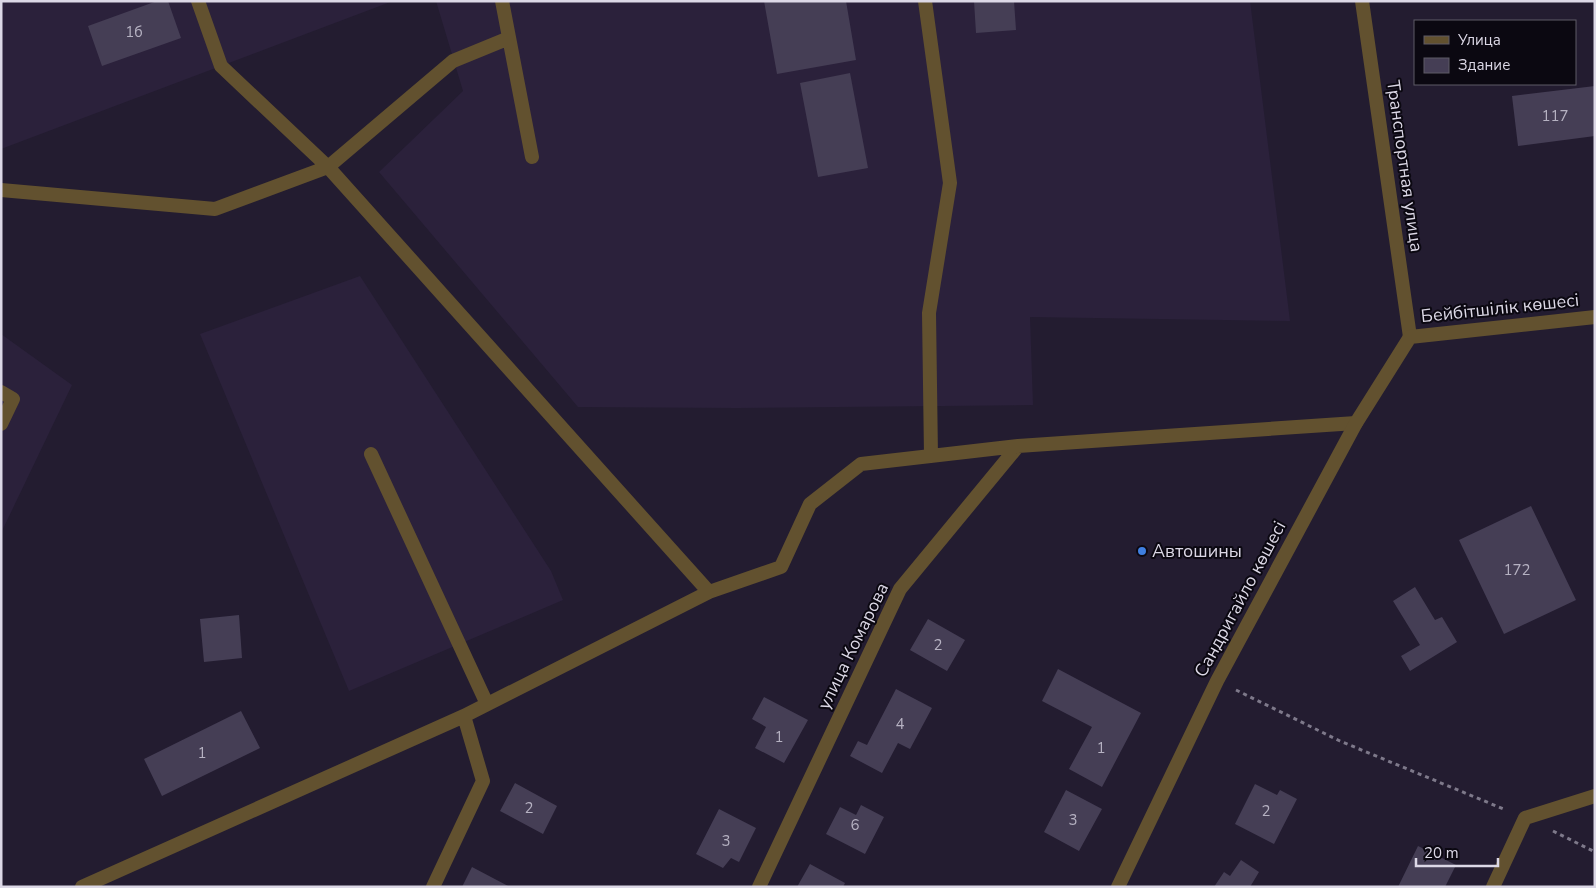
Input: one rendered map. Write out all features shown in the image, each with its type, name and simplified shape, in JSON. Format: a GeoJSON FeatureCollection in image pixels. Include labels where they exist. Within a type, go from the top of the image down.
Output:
{"type":"FeatureCollection","features":[{"type":"Feature","properties":{"kind":"street"},"geometry":{"type":"LineString","coordinates":[[198,1],[221,66],[328,167],[709,592]]}},
{"type":"Feature","properties":{"kind":"street"},"geometry":{"type":"LineString","coordinates":[[502,1],[532,157]]}},
{"type":"Feature","properties":{"kind":"street"},"geometry":{"type":"LineString","coordinates":[[925,1],[950,183],[929,313],[931,456]]}},
{"type":"Feature","properties":{"kind":"street","name":"Транспортная улица"},"geometry":{"type":"LineString","coordinates":[[1362,1],[1410,337]]}},
{"type":"Feature","properties":{"kind":"street"},"geometry":{"type":"LineString","coordinates":[[1,190],[215,209],[328,167],[453,61],[509,38]]}},
{"type":"Feature","properties":{"kind":"street","name":"Бейбітшілік көшесі"},"geometry":{"type":"LineString","coordinates":[[1410,337],[1595,317]]}},
{"type":"Feature","properties":{"kind":"street","name":"Сандригайло көшесі"},"geometry":{"type":"LineString","coordinates":[[1118,887],[1217,682],[1356,423],[1410,337]]}},
{"type":"Feature","properties":{"kind":"street"},"geometry":{"type":"LineString","coordinates":[[1,392],[13,400],[1,424]]}},
{"type":"Feature","properties":{"kind":"street"},"geometry":{"type":"LineString","coordinates":[[82,887],[464,716],[709,592],[781,567],[810,504],[861,464],[1018,446],[1356,423]]}},
{"type":"Feature","properties":{"kind":"street","name":"улица Комарова"},"geometry":{"type":"LineString","coordinates":[[759,887],[900,589],[1018,446]]}},
{"type":"Feature","properties":{"kind":"street"},"geometry":{"type":"LineString","coordinates":[[371,454],[487,704]]}},
{"type":"Feature","properties":{"kind":"street"},"geometry":{"type":"LineString","coordinates":[[434,887],[483,781],[464,716]]}},
{"type":"Feature","properties":{"kind":"street"},"geometry":{"type":"LineString","coordinates":[[1493,887],[1525,818],[1595,796]]}},
{"type":"Feature","properties":{"kind":"street"},"geometry":{"type":"LineString","coordinates":[[114,887],[118,870]]}},
{"type":"Feature","properties":{"kind":"path"},"geometry":{"type":"LineString","coordinates":[[1217,682],[1340,741],[1525,818],[1595,852]]}},
{"type":"Feature","properties":{"kind":"shaded area"},"geometry":{"type":"Polygon","coordinates":[[[1,1],[393,1],[1,149],[1,1]]]}},
{"type":"Feature","properties":{"kind":"shaded area"},"geometry":{"type":"Polygon","coordinates":[[[436,1],[1250,1],[1290,321],[1030,317],[1033,405],[737,408],[578,407],[379,172],[463,91],[436,1]]]}},
{"type":"Feature","properties":{"kind":"shaded area"},"geometry":{"type":"Polygon","coordinates":[[[360,276],[551,571],[563,600],[349,691],[200,334],[360,276]]]}},
{"type":"Feature","properties":{"kind":"shaded area"},"geometry":{"type":"Polygon","coordinates":[[[1,334],[72,385],[1,533],[1,334]]]}},
{"type":"Feature","properties":{"kind":"building"},"geometry":{"type":"Polygon","coordinates":[[[157,1],[168,1],[181,38],[102,66],[88,26],[157,1]]]}},
{"type":"Feature","properties":{"kind":"building"},"geometry":{"type":"Polygon","coordinates":[[[764,1],[846,1],[856,60],[777,74],[764,1]]]}},
{"type":"Feature","properties":{"kind":"building"},"geometry":{"type":"Polygon","coordinates":[[[974,1],[1014,1],[1016,30],[976,33],[974,1]]]}},
{"type":"Feature","properties":{"kind":"building"},"geometry":{"type":"Polygon","coordinates":[[[850,73],[868,168],[818,177],[800,83],[850,73]]]}},
{"type":"Feature","properties":{"kind":"building"},"geometry":{"type":"Polygon","coordinates":[[[1595,86],[1595,136],[1518,146],[1512,96],[1595,86]]]}},
{"type":"Feature","properties":{"kind":"building"},"geometry":{"type":"Polygon","coordinates":[[[1531,506],[1576,600],[1504,634],[1459,540],[1531,506]]]}},
{"type":"Feature","properties":{"kind":"building"},"geometry":{"type":"Polygon","coordinates":[[[1415,587],[1435,620],[1442,617],[1457,642],[1410,671],[1401,656],[1420,645],[1393,601],[1415,587]]]}},
{"type":"Feature","properties":{"kind":"building"},"geometry":{"type":"Polygon","coordinates":[[[239,615],[242,658],[204,662],[200,619],[239,615]]]}},
{"type":"Feature","properties":{"kind":"building"},"geometry":{"type":"Polygon","coordinates":[[[928,619],[965,640],[947,671],[910,650],[928,619]]]}},
{"type":"Feature","properties":{"kind":"building"},"geometry":{"type":"Polygon","coordinates":[[[1058,669],[1141,713],[1102,787],[1069,769],[1092,727],[1042,701],[1058,669]]]}},
{"type":"Feature","properties":{"kind":"building"},"geometry":{"type":"Polygon","coordinates":[[[896,689],[932,708],[910,749],[898,743],[882,773],[850,756],[858,741],[867,745],[896,689]]]}},
{"type":"Feature","properties":{"kind":"building"},"geometry":{"type":"Polygon","coordinates":[[[764,697],[808,720],[784,763],[755,748],[766,727],[752,719],[764,697]]]}},
{"type":"Feature","properties":{"kind":"building"},"geometry":{"type":"Polygon","coordinates":[[[241,711],[260,748],[162,796],[144,759],[241,711]]]}},
{"type":"Feature","properties":{"kind":"building"},"geometry":{"type":"Polygon","coordinates":[[[515,783],[557,806],[543,834],[500,811],[515,783]]]}},
{"type":"Feature","properties":{"kind":"building"},"geometry":{"type":"Polygon","coordinates":[[[1255,784],[1277,795],[1280,790],[1297,799],[1274,844],[1235,824],[1255,784]]]}},
{"type":"Feature","properties":{"kind":"building"},"geometry":{"type":"Polygon","coordinates":[[[1066,790],[1102,809],[1079,851],[1044,832],[1066,790]]]}},
{"type":"Feature","properties":{"kind":"building"},"geometry":{"type":"Polygon","coordinates":[[[861,805],[884,817],[865,854],[826,834],[840,807],[856,815],[861,805]]]}},
{"type":"Feature","properties":{"kind":"building"},"geometry":{"type":"Polygon","coordinates":[[[719,809],[756,828],[739,862],[731,858],[723,868],[696,854],[719,809]]]}},
{"type":"Feature","properties":{"kind":"building"},"geometry":{"type":"Polygon","coordinates":[[[1418,846],[1456,865],[1445,887],[1398,887],[1418,846]]]}},
{"type":"Feature","properties":{"kind":"building"},"geometry":{"type":"Polygon","coordinates":[[[1241,860],[1259,872],[1250,887],[1214,887],[1224,872],[1230,876],[1241,860]]]}},
{"type":"Feature","properties":{"kind":"building"},"geometry":{"type":"Polygon","coordinates":[[[810,864],[845,883],[843,887],[797,887],[810,864]]]}},
{"type":"Feature","properties":{"kind":"building"},"geometry":{"type":"Polygon","coordinates":[[[472,867],[510,887],[462,887],[472,867]]]}},
{"type":"Feature","properties":{"kind":"place","name":"Автошины"},"geometry":{"type":"Point","coordinates":[1142,551]}}]}
